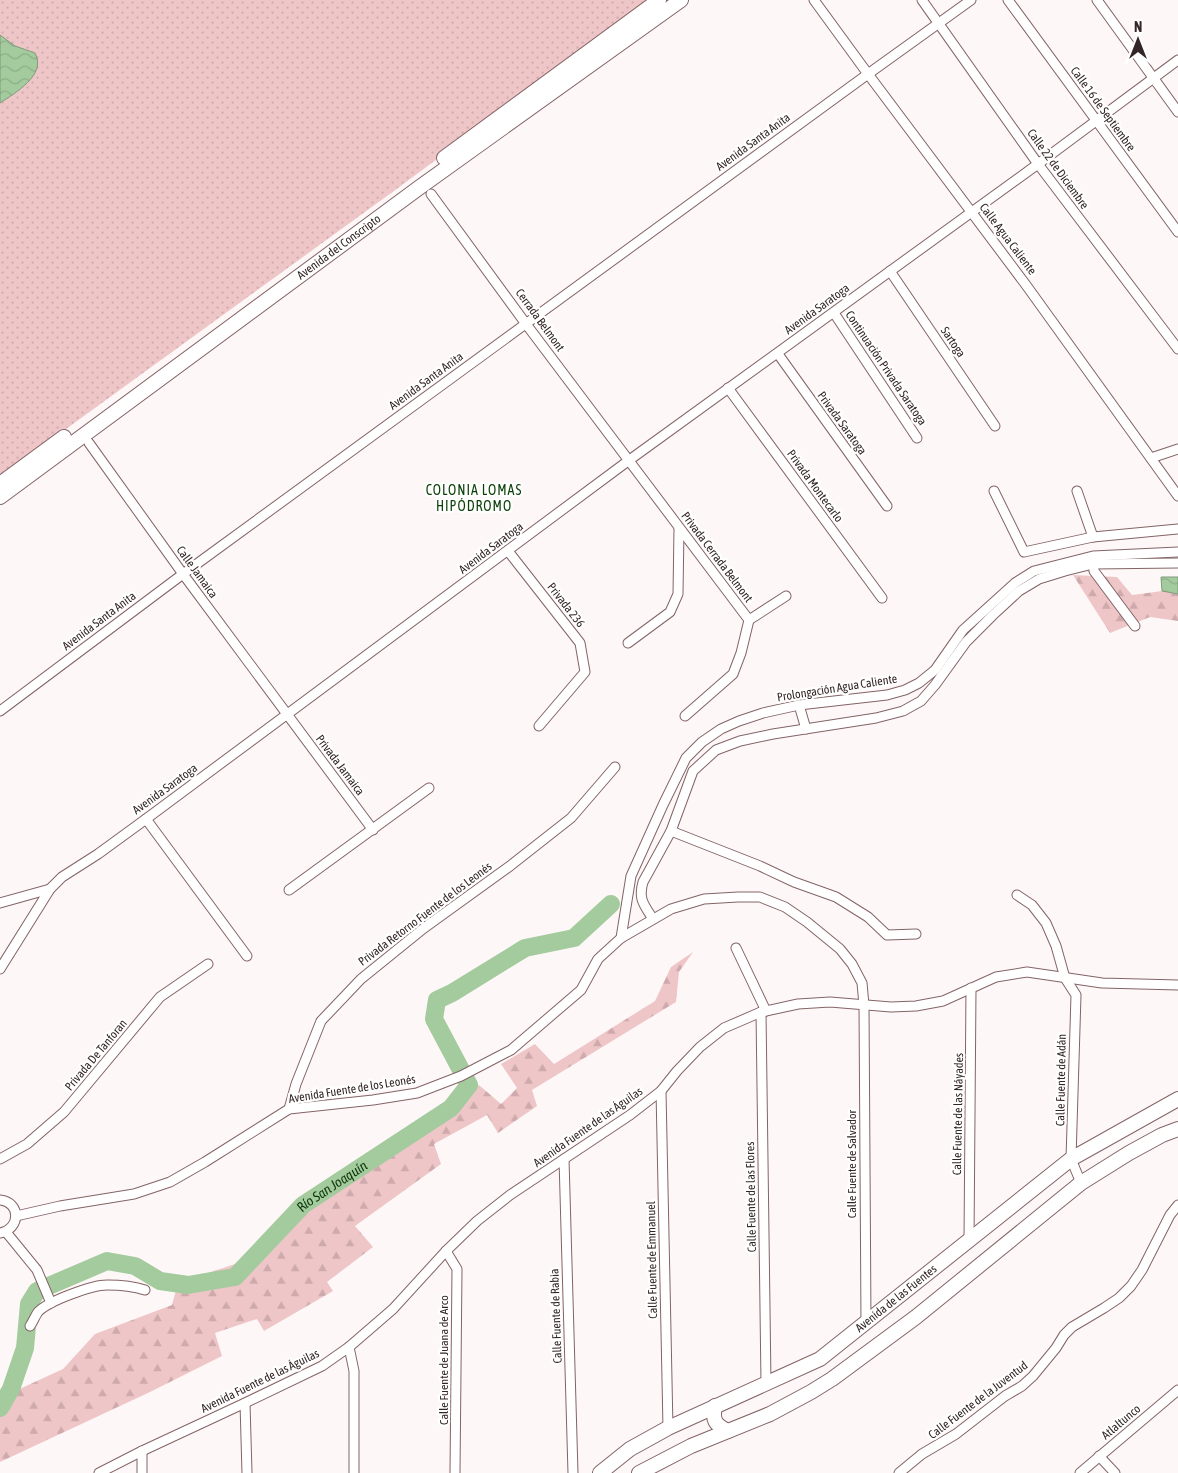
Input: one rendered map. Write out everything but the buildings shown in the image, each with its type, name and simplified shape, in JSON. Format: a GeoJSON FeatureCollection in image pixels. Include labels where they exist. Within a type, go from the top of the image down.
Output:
{"type":"FeatureCollection","features":[{"type":"Feature","properties":{"kind":"main road","name":"Avenida del Conscripto"},"geometry":{"type":"LineString","coordinates":[[0,484],[659,0]]}},
{"type":"Feature","properties":{"kind":"main road","name":"Avenida del Conscripto"},"geometry":{"type":"LineString","coordinates":[[0,497],[420,187],[681,0]]}},
{"type":"Feature","properties":{"kind":"main road","name":"Avenida de las Fuentes"},"geometry":{"type":"LineString","coordinates":[[600,1473],[630,1449],[668,1428],[820,1359],[1071,1159],[1178,1099]]}},
{"type":"Feature","properties":{"kind":"main road","name":"Avenida de las Fuentes"},"geometry":{"type":"LineString","coordinates":[[639,1473],[673,1454],[770,1414],[811,1392],[852,1366],[916,1317],[1081,1183],[1129,1153],[1162,1135],[1178,1129]]}},
{"type":"Feature","properties":{"kind":"main road"},"geometry":{"type":"LineString","coordinates":[[715,1406],[714,1418],[716,1424],[728,1431]]}},
{"type":"Feature","properties":{"kind":"main road"},"geometry":{"type":"LineString","coordinates":[[695,1415],[707,1420],[710,1426],[710,1438]]}},
{"type":"Feature","properties":{"kind":"street","name":"Calle Agua Caliente"},"geometry":{"type":"LineString","coordinates":[[814,0],[972,211],[1178,496]]}},
{"type":"Feature","properties":{"kind":"street","name":"Calle 22 de Diciembre"},"geometry":{"type":"LineString","coordinates":[[922,0],[1038,164],[1178,349]]}},
{"type":"Feature","properties":{"kind":"street","name":"Avenida Santa Anita"},"geometry":{"type":"LineString","coordinates":[[0,711],[183,574],[971,0]]}},
{"type":"Feature","properties":{"kind":"street","name":"Calle 16 de Septiembre"},"geometry":{"type":"LineString","coordinates":[[1008,0],[1178,232]]}},
{"type":"Feature","properties":{"kind":"street"},"geometry":{"type":"LineString","coordinates":[[1097,0],[1178,112]]}},
{"type":"Feature","properties":{"kind":"street","name":"Avenida Saratoga"},"geometry":{"type":"LineString","coordinates":[[50,889],[62,877],[98,854],[146,819],[628,461],[778,354],[1178,60]]}},
{"type":"Feature","properties":{"kind":"street","name":"Cerrada Belmont"},"geometry":{"type":"LineString","coordinates":[[431,194],[628,461]]}},
{"type":"Feature","properties":{"kind":"street","name":"Sartoga"},"geometry":{"type":"LineString","coordinates":[[890,271],[995,426]]}},
{"type":"Feature","properties":{"kind":"street","name":"Continuación Privada Saratoga"},"geometry":{"type":"LineString","coordinates":[[834,313],[917,438]]}},
{"type":"Feature","properties":{"kind":"street","name":"Privada Saratoga"},"geometry":{"type":"LineString","coordinates":[[778,354],[887,506]]}},
{"type":"Feature","properties":{"kind":"street","name":"Privada Montecarlo"},"geometry":{"type":"LineString","coordinates":[[728,388],[882,598]]}},
{"type":"Feature","properties":{"kind":"street","name":"Calle Jamaica"},"geometry":{"type":"LineString","coordinates":[[89,443],[287,715]]}},
{"type":"Feature","properties":{"kind":"street"},"geometry":{"type":"LineString","coordinates":[[1151,458],[1178,448]]}},
{"type":"Feature","properties":{"kind":"street","name":"Privada Cerrada Belmont"},"geometry":{"type":"LineString","coordinates":[[628,461],[749,620],[741,653],[733,674],[685,716]]}},
{"type":"Feature","properties":{"kind":"street"},"geometry":{"type":"LineString","coordinates":[[994,491],[1024,552],[1094,537],[1178,529]]}},
{"type":"Feature","properties":{"kind":"street"},"geometry":{"type":"LineString","coordinates":[[1077,491],[1094,537]]}},
{"type":"Feature","properties":{"kind":"street"},"geometry":{"type":"LineString","coordinates":[[628,643],[670,612],[678,594],[679,528]]}},
{"type":"Feature","properties":{"kind":"street","name":"Privada 236"},"geometry":{"type":"LineString","coordinates":[[508,551],[580,643],[585,672],[539,726]]}},
{"type":"Feature","properties":{"kind":"street","name":"Prolongación Agua Caliente"},"geometry":{"type":"LineString","coordinates":[[621,938],[631,876],[686,758],[702,742],[739,720],[763,713],[799,705],[887,695],[919,683],[935,670],[963,630],[1015,583],[1034,571],[1093,560],[1178,552]]}},
{"type":"Feature","properties":{"kind":"street"},"geometry":{"type":"LineString","coordinates":[[1093,560],[1094,571],[1135,626]]}},
{"type":"Feature","properties":{"kind":"street","name":"Prolongación Agua Caliente"},"geometry":{"type":"LineString","coordinates":[[654,919],[641,899],[640,891],[643,882],[671,831],[693,772],[716,750],[740,741],[773,734],[876,718],[904,711],[921,701],[966,642],[1019,591],[1039,579],[1093,560],[1178,563]]}},
{"type":"Feature","properties":{"kind":"street"},"geometry":{"type":"LineString","coordinates":[[749,620],[786,596]]}},
{"type":"Feature","properties":{"kind":"street"},"geometry":{"type":"LineString","coordinates":[[799,705],[806,729]]}},
{"type":"Feature","properties":{"kind":"street","name":"Privada Jamaica"},"geometry":{"type":"LineString","coordinates":[[287,715],[373,830]]}},
{"type":"Feature","properties":{"kind":"street","name":"Privada Retorno Fuente de los Leonés"},"geometry":{"type":"LineString","coordinates":[[289,1109],[296,1084],[321,1021],[361,979],[424,928],[510,866],[571,818],[615,767]]}},
{"type":"Feature","properties":{"kind":"street"},"geometry":{"type":"LineString","coordinates":[[289,890],[429,788]]}},
{"type":"Feature","properties":{"kind":"street"},"geometry":{"type":"LineString","coordinates":[[663,804],[678,812]]}},
{"type":"Feature","properties":{"kind":"street"},"geometry":{"type":"LineString","coordinates":[[146,819],[247,956]]}},
{"type":"Feature","properties":{"kind":"street"},"geometry":{"type":"LineString","coordinates":[[671,831],[760,866],[794,882],[836,897],[868,917],[887,935],[916,934]]}},
{"type":"Feature","properties":{"kind":"street"},"geometry":{"type":"LineString","coordinates":[[0,903],[50,889]]}},
{"type":"Feature","properties":{"kind":"street"},"geometry":{"type":"LineString","coordinates":[[0,966],[50,889]]}},
{"type":"Feature","properties":{"kind":"street","name":"Calle Fuente de Adán"},"geometry":{"type":"LineString","coordinates":[[1017,895],[1032,905],[1046,923],[1056,946],[1065,978],[1076,995],[1071,1159],[1081,1183]]}},
{"type":"Feature","properties":{"kind":"street","name":"Avenida Fuente de los Leonés"},"geometry":{"type":"LineString","coordinates":[[16,1216],[60,1206],[134,1194],[170,1182],[289,1109],[417,1093],[464,1074],[511,1050],[581,990],[598,959],[621,938],[670,909],[704,899],[738,896],[760,897],[785,907],[840,949],[852,964],[862,983],[864,1005]]}},
{"type":"Feature","properties":{"kind":"street"},"geometry":{"type":"LineString","coordinates":[[736,948],[764,1011]]}},
{"type":"Feature","properties":{"kind":"street","name":"Privada De Tanforan"},"geometry":{"type":"LineString","coordinates":[[0,1159],[27,1144],[64,1112],[160,997],[208,964]]}},
{"type":"Feature","properties":{"kind":"street","name":"Avenida Fuente de las Águilas"},"geometry":{"type":"LineString","coordinates":[[99,1473],[322,1366],[349,1347],[393,1309],[477,1221],[510,1195],[630,1115],[661,1091],[700,1047],[724,1028],[764,1011],[798,1004],[830,1002],[891,1007],[916,1006],[943,1001],[996,977],[1027,972],[1102,983],[1178,985]]}},
{"type":"Feature","properties":{"kind":"street","name":"Calle Fuente de las Náyades"},"geometry":{"type":"LineString","coordinates":[[969,1240],[971,988]]}},
{"type":"Feature","properties":{"kind":"street","name":"Calle Fuente de Salvador"},"geometry":{"type":"LineString","coordinates":[[864,1005],[866,1323]]}},
{"type":"Feature","properties":{"kind":"street","name":"Calle Fuente de las Flores"},"geometry":{"type":"LineString","coordinates":[[764,1011],[766,1383]]}},
{"type":"Feature","properties":{"kind":"street","name":"Calle Fuente de Emmanuel"},"geometry":{"type":"LineString","coordinates":[[661,1091],[668,1428]]}},
{"type":"Feature","properties":{"kind":"street","name":"Calle Fuente de Rabia"},"geometry":{"type":"LineString","coordinates":[[564,1159],[573,1473]]}},
{"type":"Feature","properties":{"kind":"street"},"geometry":{"type":"LineString","coordinates":[[0,1200],[10,1204],[16,1216],[15,1223],[3,1233],[37,1270],[51,1303]]}},
{"type":"Feature","properties":{"kind":"street","name":"Calle Fuente de la Juventud"},"geometry":{"type":"LineString","coordinates":[[899,1473],[922,1454],[956,1434],[1005,1396],[1022,1386],[1033,1376],[1072,1327],[1119,1298],[1131,1286],[1142,1270],[1170,1215],[1178,1205]]}},
{"type":"Feature","properties":{"kind":"street","name":"Calle Fuente de Juana de Arco"},"geometry":{"type":"LineString","coordinates":[[446,1252],[457,1269],[456,1473]]}},
{"type":"Feature","properties":{"kind":"street"},"geometry":{"type":"LineString","coordinates":[[30,1326],[39,1312],[51,1303],[78,1292],[104,1285],[132,1286],[146,1290]]}},
{"type":"Feature","properties":{"kind":"street"},"geometry":{"type":"LineString","coordinates":[[349,1347],[354,1371],[354,1473]]}},
{"type":"Feature","properties":{"kind":"street","name":"Atlaltunco"},"geometry":{"type":"LineString","coordinates":[[1080,1473],[1178,1390]]}},
{"type":"Feature","properties":{"kind":"street"},"geometry":{"type":"LineString","coordinates":[[245,1404],[248,1473]]}},
{"type":"Feature","properties":{"kind":"street"},"geometry":{"type":"LineString","coordinates":[[142,1451],[142,1473]]}},
{"type":"Feature","properties":{"kind":"street"},"geometry":{"type":"LineString","coordinates":[[1099,1456],[1115,1473]]}},
{"type":"Feature","properties":{"kind":"green space"},"geometry":{"type":"Polygon","coordinates":[[[0,0],[652,0],[398,188],[0,477],[0,0]]]}},
{"type":"Feature","properties":{"kind":"green space"},"geometry":{"type":"Polygon","coordinates":[[[1073,575],[1117,577],[1132,595],[1162,591],[1178,594],[1178,621],[1150,617],[1110,633],[1073,575]]]}},
{"type":"Feature","properties":{"kind":"green space"},"geometry":{"type":"Polygon","coordinates":[[[693,952],[679,972],[676,1002],[532,1090],[537,1106],[498,1133],[487,1115],[434,1144],[441,1164],[355,1226],[373,1247],[327,1282],[333,1291],[264,1331],[257,1319],[215,1333],[222,1356],[0,1462],[0,1398],[63,1369],[95,1334],[172,1305],[178,1283],[250,1259],[302,1202],[426,1127],[479,1085],[501,1104],[517,1088],[501,1064],[535,1044],[554,1064],[655,1001],[671,967],[693,952]]]}},
{"type":"Feature","properties":{"kind":"water"},"geometry":{"type":"Polygon","coordinates":[[[0,35],[15,46],[35,53],[38,61],[37,69],[28,82],[0,103],[0,35]]]}},
{"type":"Feature","properties":{"kind":"water"},"geometry":{"type":"Polygon","coordinates":[[[1161,577],[1178,577],[1178,594],[1162,591],[1161,577]]]}},
{"type":"Feature","properties":{"kind":"waterway","name":"Río San Joaquín"},"geometry":{"type":"LineString","coordinates":[[0,1408],[11,1389],[25,1348],[29,1304],[37,1291],[107,1261],[135,1266],[160,1281],[188,1285],[235,1277],[303,1205],[451,1108],[469,1085],[434,1019],[437,1000],[452,993],[525,948],[574,938],[611,904]]}},
{"type":"Feature","properties":{"kind":"district","name":"COLONIA LOMAS HIPÓDROMO"},"geometry":{"type":"Point","coordinates":[474,498]}}]}
